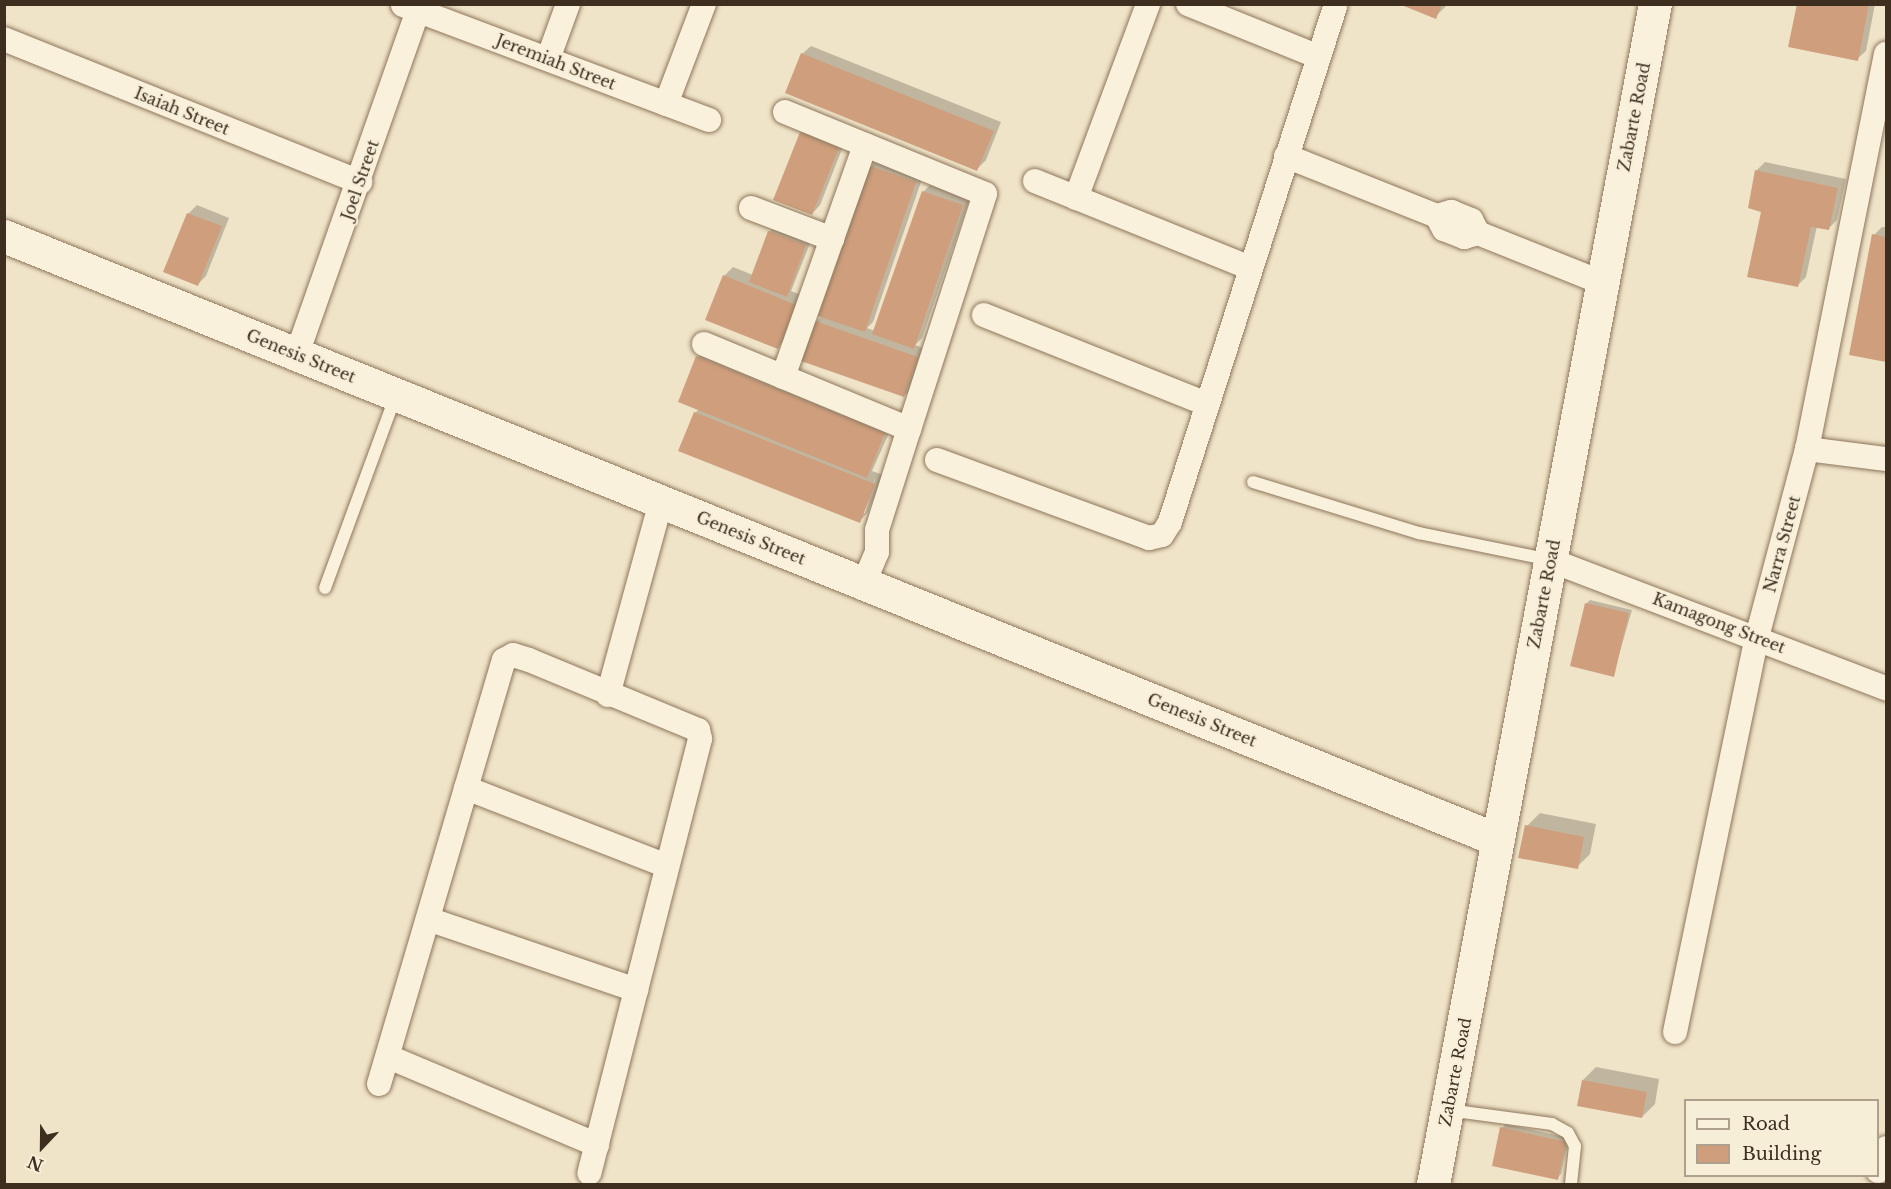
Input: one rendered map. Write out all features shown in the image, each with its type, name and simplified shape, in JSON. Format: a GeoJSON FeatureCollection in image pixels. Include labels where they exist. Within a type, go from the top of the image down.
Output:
{"type":"FeatureCollection","features":[{"type":"Feature","properties":{"kind":"street"},"geometry":{"type":"LineString","coordinates":[[548,59],[568,4]]}},
{"type":"Feature","properties":{"kind":"street"},"geometry":{"type":"LineString","coordinates":[[666,104],[704,4]]}},
{"type":"Feature","properties":{"kind":"street"},"geometry":{"type":"LineString","coordinates":[[1076,198],[1148,4]]}},
{"type":"Feature","properties":{"kind":"street"},"geometry":{"type":"LineString","coordinates":[[1188,4],[1319,57]]}},
{"type":"Feature","properties":{"kind":"street","name":"Zabarte Road"},"geometry":{"type":"LineString","coordinates":[[1433,1184],[1655,4]]}},
{"type":"Feature","properties":{"kind":"street","name":"Jeremiah Street"},"geometry":{"type":"LineString","coordinates":[[413,6],[709,120]]}},
{"type":"Feature","properties":{"kind":"street","name":"Joel Street"},"geometry":{"type":"LineString","coordinates":[[297,354],[360,182],[413,6]]}},
{"type":"Feature","properties":{"kind":"street"},"geometry":{"type":"LineString","coordinates":[[937,460],[1149,538],[1162,535],[1170,522],[1335,7]]}},
{"type":"Feature","properties":{"kind":"street","name":"Isaiah Street"},"geometry":{"type":"LineString","coordinates":[[4,39],[360,182]]}},
{"type":"Feature","properties":{"kind":"street","name":"Narra Street"},"geometry":{"type":"LineString","coordinates":[[1675,1032],[1757,637],[1807,449],[1887,54]]}},
{"type":"Feature","properties":{"kind":"street"},"geometry":{"type":"LineString","coordinates":[[785,112],[986,194],[878,530],[877,552],[857,580]]}},
{"type":"Feature","properties":{"kind":"street"},"geometry":{"type":"LineString","coordinates":[[783,377],[865,145]]}},
{"type":"Feature","properties":{"kind":"street"},"geometry":{"type":"LineString","coordinates":[[1286,156],[1437,216],[1444,229],[1464,237],[1478,233],[1603,283]]}},
{"type":"Feature","properties":{"kind":"street"},"geometry":{"type":"LineString","coordinates":[[1035,181],[1250,268]]}},
{"type":"Feature","properties":{"kind":"street"},"geometry":{"type":"LineString","coordinates":[[751,208],[832,239]]}},
{"type":"Feature","properties":{"kind":"street","name":"Genesis Street"},"geometry":{"type":"LineString","coordinates":[[4,236],[1498,840]]}},
{"type":"Feature","properties":{"kind":"street"},"geometry":{"type":"LineString","coordinates":[[984,315],[1206,404]]}},
{"type":"Feature","properties":{"kind":"street"},"geometry":{"type":"LineString","coordinates":[[704,344],[909,429]]}},
{"type":"Feature","properties":{"kind":"street"},"geometry":{"type":"LineString","coordinates":[[1807,449],[1887,459]]}},
{"type":"Feature","properties":{"kind":"street"},"geometry":{"type":"LineString","coordinates":[[608,695],[661,501]]}},
{"type":"Feature","properties":{"kind":"street","name":"Kamagong Street"},"geometry":{"type":"LineString","coordinates":[[1550,560],[1887,688]]}},
{"type":"Feature","properties":{"kind":"street"},"geometry":{"type":"LineString","coordinates":[[378,1084],[389,1057],[466,788],[508,656],[530,660],[701,734],[665,865],[636,990],[588,1173]]}},
{"type":"Feature","properties":{"kind":"street"},"geometry":{"type":"LineString","coordinates":[[466,788],[665,865]]}},
{"type":"Feature","properties":{"kind":"street"},"geometry":{"type":"LineString","coordinates":[[428,919],[636,990]]}},
{"type":"Feature","properties":{"kind":"street"},"geometry":{"type":"LineString","coordinates":[[389,1057],[597,1145]]}},
{"type":"Feature","properties":{"kind":"street"},"geometry":{"type":"LineString","coordinates":[[1879,1168],[1887,1148]]}},
{"type":"Feature","properties":{"kind":"lane"},"geometry":{"type":"LineString","coordinates":[[325,588],[396,394]]}},
{"type":"Feature","properties":{"kind":"lane"},"geometry":{"type":"LineString","coordinates":[[1253,482],[1419,532],[1550,560]]}},
{"type":"Feature","properties":{"kind":"lane"},"geometry":{"type":"LineString","coordinates":[[1447,1110],[1552,1124],[1568,1132],[1575,1146],[1571,1185]]}},
{"type":"Feature","properties":{"kind":"building"},"geometry":{"type":"Polygon","coordinates":[[[1399,4],[1442,4],[1436,19],[1399,4]]]}},
{"type":"Feature","properties":{"kind":"building"},"geometry":{"type":"Polygon","coordinates":[[[1797,4],[1869,4],[1858,61],[1788,47],[1797,4]]]}},
{"type":"Feature","properties":{"kind":"building"},"geometry":{"type":"Polygon","coordinates":[[[801,53],[994,131],[977,171],[785,93],[801,53]]]}},
{"type":"Feature","properties":{"kind":"building"},"geometry":{"type":"Polygon","coordinates":[[[800,132],[839,148],[812,215],[773,200],[800,132]]]}},
{"type":"Feature","properties":{"kind":"building"},"geometry":{"type":"Polygon","coordinates":[[[870,166],[916,182],[865,332],[818,316],[870,166]]]}},
{"type":"Feature","properties":{"kind":"building"},"geometry":{"type":"Polygon","coordinates":[[[1755,170],[1838,188],[1829,230],[1811,227],[1798,287],[1747,277],[1761,212],[1748,208],[1755,170]]]}},
{"type":"Feature","properties":{"kind":"building"},"geometry":{"type":"Polygon","coordinates":[[[922,191],[963,205],[914,349],[872,334],[922,191]]]}},
{"type":"Feature","properties":{"kind":"building"},"geometry":{"type":"Polygon","coordinates":[[[187,213],[222,226],[198,286],[163,272],[187,213]]]}},
{"type":"Feature","properties":{"kind":"building"},"geometry":{"type":"Polygon","coordinates":[[[768,231],[806,245],[787,297],[749,282],[768,231]]]}},
{"type":"Feature","properties":{"kind":"building"},"geometry":{"type":"Polygon","coordinates":[[[1872,234],[1886,237],[1886,362],[1849,355],[1872,234]]]}},
{"type":"Feature","properties":{"kind":"building"},"geometry":{"type":"Polygon","coordinates":[[[723,275],[796,305],[778,349],[705,320],[723,275]]]}},
{"type":"Feature","properties":{"kind":"building"},"geometry":{"type":"Polygon","coordinates":[[[815,321],[918,357],[904,397],[801,361],[815,321]]]}},
{"type":"Feature","properties":{"kind":"building"},"geometry":{"type":"Polygon","coordinates":[[[696,356],[885,433],[867,478],[678,402],[696,356]]]}},
{"type":"Feature","properties":{"kind":"building"},"geometry":{"type":"Polygon","coordinates":[[[694,412],[875,484],[860,523],[678,451],[694,412]]]}},
{"type":"Feature","properties":{"kind":"building"},"geometry":{"type":"Polygon","coordinates":[[[1585,603],[1629,613],[1614,677],[1570,666],[1585,603]]]}},
{"type":"Feature","properties":{"kind":"building"},"geometry":{"type":"Polygon","coordinates":[[[1525,825],[1584,837],[1578,869],[1518,858],[1525,825]]]}},
{"type":"Feature","properties":{"kind":"building"},"geometry":{"type":"Polygon","coordinates":[[[1582,1080],[1647,1092],[1642,1118],[1577,1106],[1582,1080]]]}},
{"type":"Feature","properties":{"kind":"building"},"geometry":{"type":"Polygon","coordinates":[[[1500,1127],[1566,1142],[1558,1180],[1492,1166],[1500,1127]]]}}]}
